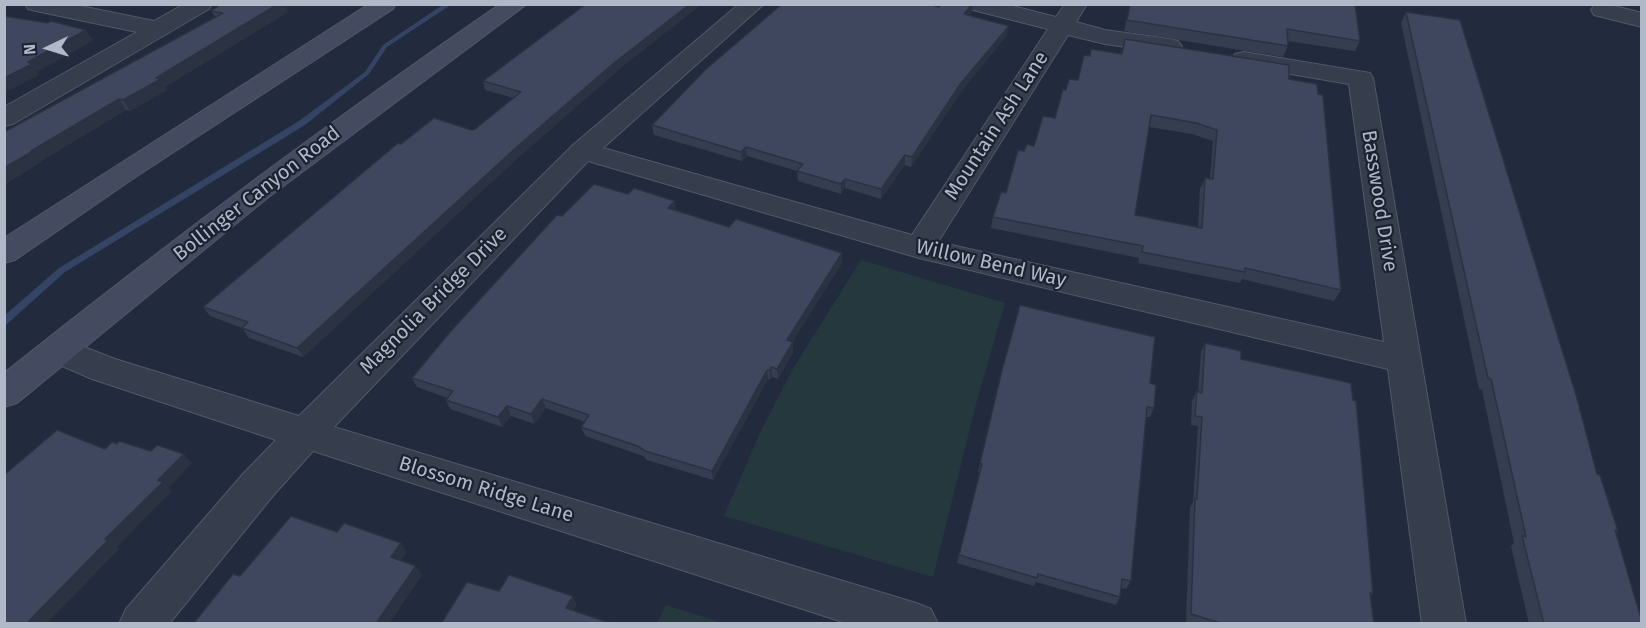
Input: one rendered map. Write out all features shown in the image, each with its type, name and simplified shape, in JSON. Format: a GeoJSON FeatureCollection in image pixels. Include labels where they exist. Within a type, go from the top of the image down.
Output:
{"type":"FeatureCollection","features":[{"type":"Feature","properties":{"kind":"main road"},"geometry":{"type":"LineString","coordinates":[[4,253],[124,172],[385,4]]}},
{"type":"Feature","properties":{"kind":"main road","name":"Bollinger Canyon Road"},"geometry":{"type":"LineString","coordinates":[[4,393],[234,209],[404,81],[516,4]]}},
{"type":"Feature","properties":{"kind":"street"},"geometry":{"type":"LineString","coordinates":[[36,4],[158,29]]}},
{"type":"Feature","properties":{"kind":"street"},"geometry":{"type":"LineString","coordinates":[[4,118],[201,4]]}},
{"type":"Feature","properties":{"kind":"street","name":"Magnolia Bridge Drive"},"geometry":{"type":"LineString","coordinates":[[141,624],[257,486],[336,400],[583,151],[753,4]]}},
{"type":"Feature","properties":{"kind":"street"},"geometry":{"type":"LineString","coordinates":[[977,4],[1069,15]]}},
{"type":"Feature","properties":{"kind":"street"},"geometry":{"type":"LineString","coordinates":[[1602,10],[1641,20]]}},
{"type":"Feature","properties":{"kind":"street","name":"Basswood Drive"},"geometry":{"type":"LineString","coordinates":[[1069,15],[1105,37],[1361,78],[1444,624]]}},
{"type":"Feature","properties":{"kind":"street","name":"Mountain Ash Lane"},"geometry":{"type":"LineString","coordinates":[[919,248],[1069,15]]}},
{"type":"Feature","properties":{"kind":"street","name":"Willow Bend Way"},"geometry":{"type":"LineString","coordinates":[[583,151],[919,248],[1366,352],[1403,358]]}},
{"type":"Feature","properties":{"kind":"street","name":"Blossom Ridge Lane"},"geometry":{"type":"LineString","coordinates":[[58,350],[104,369],[306,434],[916,624]]}},
{"type":"Feature","properties":{"kind":"shaded area"},"geometry":{"type":"Polygon","coordinates":[[[861,260],[1005,303],[976,404],[933,577],[724,516],[759,435],[794,367],[861,260]]]}},
{"type":"Feature","properties":{"kind":"shaded area"},"geometry":{"type":"Polygon","coordinates":[[[666,605],[723,623],[657,623],[666,605]]]}},
{"type":"Feature","properties":{"kind":"building"},"geometry":{"type":"Polygon","coordinates":[[[221,4],[278,4],[156,78],[161,79],[123,100],[119,99],[4,168],[4,132],[223,13],[211,11],[221,4]]]}},
{"type":"Feature","properties":{"kind":"building"},"geometry":{"type":"Polygon","coordinates":[[[586,4],[690,4],[614,63],[519,145],[297,348],[242,328],[248,322],[203,307],[398,143],[401,144],[434,118],[475,129],[521,92],[483,81],[586,4]]]}},
{"type":"Feature","properties":{"kind":"building"},"geometry":{"type":"Polygon","coordinates":[[[782,4],[929,4],[939,7],[942,4],[972,4],[964,14],[1009,26],[961,83],[912,157],[905,155],[881,189],[845,179],[841,184],[797,171],[803,164],[746,147],[741,152],[652,125],[705,70],[782,4]]]}},
{"type":"Feature","properties":{"kind":"building"},"geometry":{"type":"Polygon","coordinates":[[[1130,4],[1355,4],[1360,41],[1287,29],[1288,46],[1127,20],[1130,4]]]}},
{"type":"Feature","properties":{"kind":"building"},"geometry":{"type":"Polygon","coordinates":[[[1406,12],[1460,20],[1577,398],[1597,474],[1600,475],[1618,531],[1615,530],[1641,624],[1544,624],[1522,536],[1526,537],[1491,379],[1488,378],[1406,12]]]}},
{"type":"Feature","properties":{"kind":"building"},"geometry":{"type":"Polygon","coordinates":[[[4,16],[48,23],[51,21],[86,30],[28,62],[32,64],[4,78],[4,16]]]}},
{"type":"Feature","properties":{"kind":"building"},"geometry":{"type":"Polygon","coordinates":[[[1125,39],[1289,65],[1289,79],[1317,84],[1318,94],[1323,95],[1341,290],[1245,268],[1245,272],[1142,252],[1143,246],[993,217],[1001,192],[1006,193],[1018,150],[1024,151],[1027,144],[1034,146],[1043,116],[1055,118],[1063,89],[1066,90],[1069,79],[1078,80],[1084,55],[1090,56],[1091,49],[1122,54],[1125,39]],[[1151,115],[1135,215],[1202,228],[1205,178],[1213,179],[1217,130],[1196,123],[1151,115]]]}},
{"type":"Feature","properties":{"kind":"building"},"geometry":{"type":"Polygon","coordinates":[[[594,184],[628,194],[634,188],[675,201],[668,208],[729,227],[736,219],[842,253],[787,340],[793,342],[777,369],[771,367],[767,370],[712,471],[645,451],[640,447],[581,427],[589,415],[542,399],[531,414],[507,406],[498,417],[446,400],[453,391],[412,378],[450,332],[557,215],[562,216],[594,184]]]}},
{"type":"Feature","properties":{"kind":"building"},"geometry":{"type":"Polygon","coordinates":[[[1020,305],[1155,337],[1150,383],[1156,385],[1154,408],[1147,407],[1131,581],[1122,579],[1120,597],[1038,574],[1037,578],[959,555],[982,464],[980,463],[1002,370],[1020,305]]]}},
{"type":"Feature","properties":{"kind":"building"},"geometry":{"type":"Polygon","coordinates":[[[1205,343],[1241,351],[1241,359],[1351,383],[1353,400],[1356,401],[1374,624],[1224,624],[1191,614],[1195,499],[1197,499],[1202,417],[1195,416],[1197,391],[1202,393],[1205,343]]]}},
{"type":"Feature","properties":{"kind":"building"},"geometry":{"type":"Polygon","coordinates":[[[57,430],[105,449],[112,442],[117,444],[119,441],[151,451],[157,445],[184,454],[158,480],[163,482],[105,539],[108,540],[26,624],[4,624],[4,475],[57,430]]]}},
{"type":"Feature","properties":{"kind":"building"},"geometry":{"type":"Polygon","coordinates":[[[291,516],[337,532],[344,523],[401,543],[391,557],[416,566],[377,622],[380,624],[193,624],[233,574],[240,576],[291,516]]]}},
{"type":"Feature","properties":{"kind":"building"},"geometry":{"type":"Polygon","coordinates":[[[509,575],[573,596],[566,608],[613,624],[447,624],[442,622],[467,582],[499,591],[509,575]]]}},
{"type":"Feature","properties":{"kind":"waterway"},"geometry":{"type":"LineString","coordinates":[[4,322],[62,270],[302,123],[367,73],[385,46],[449,4]]}}]}
